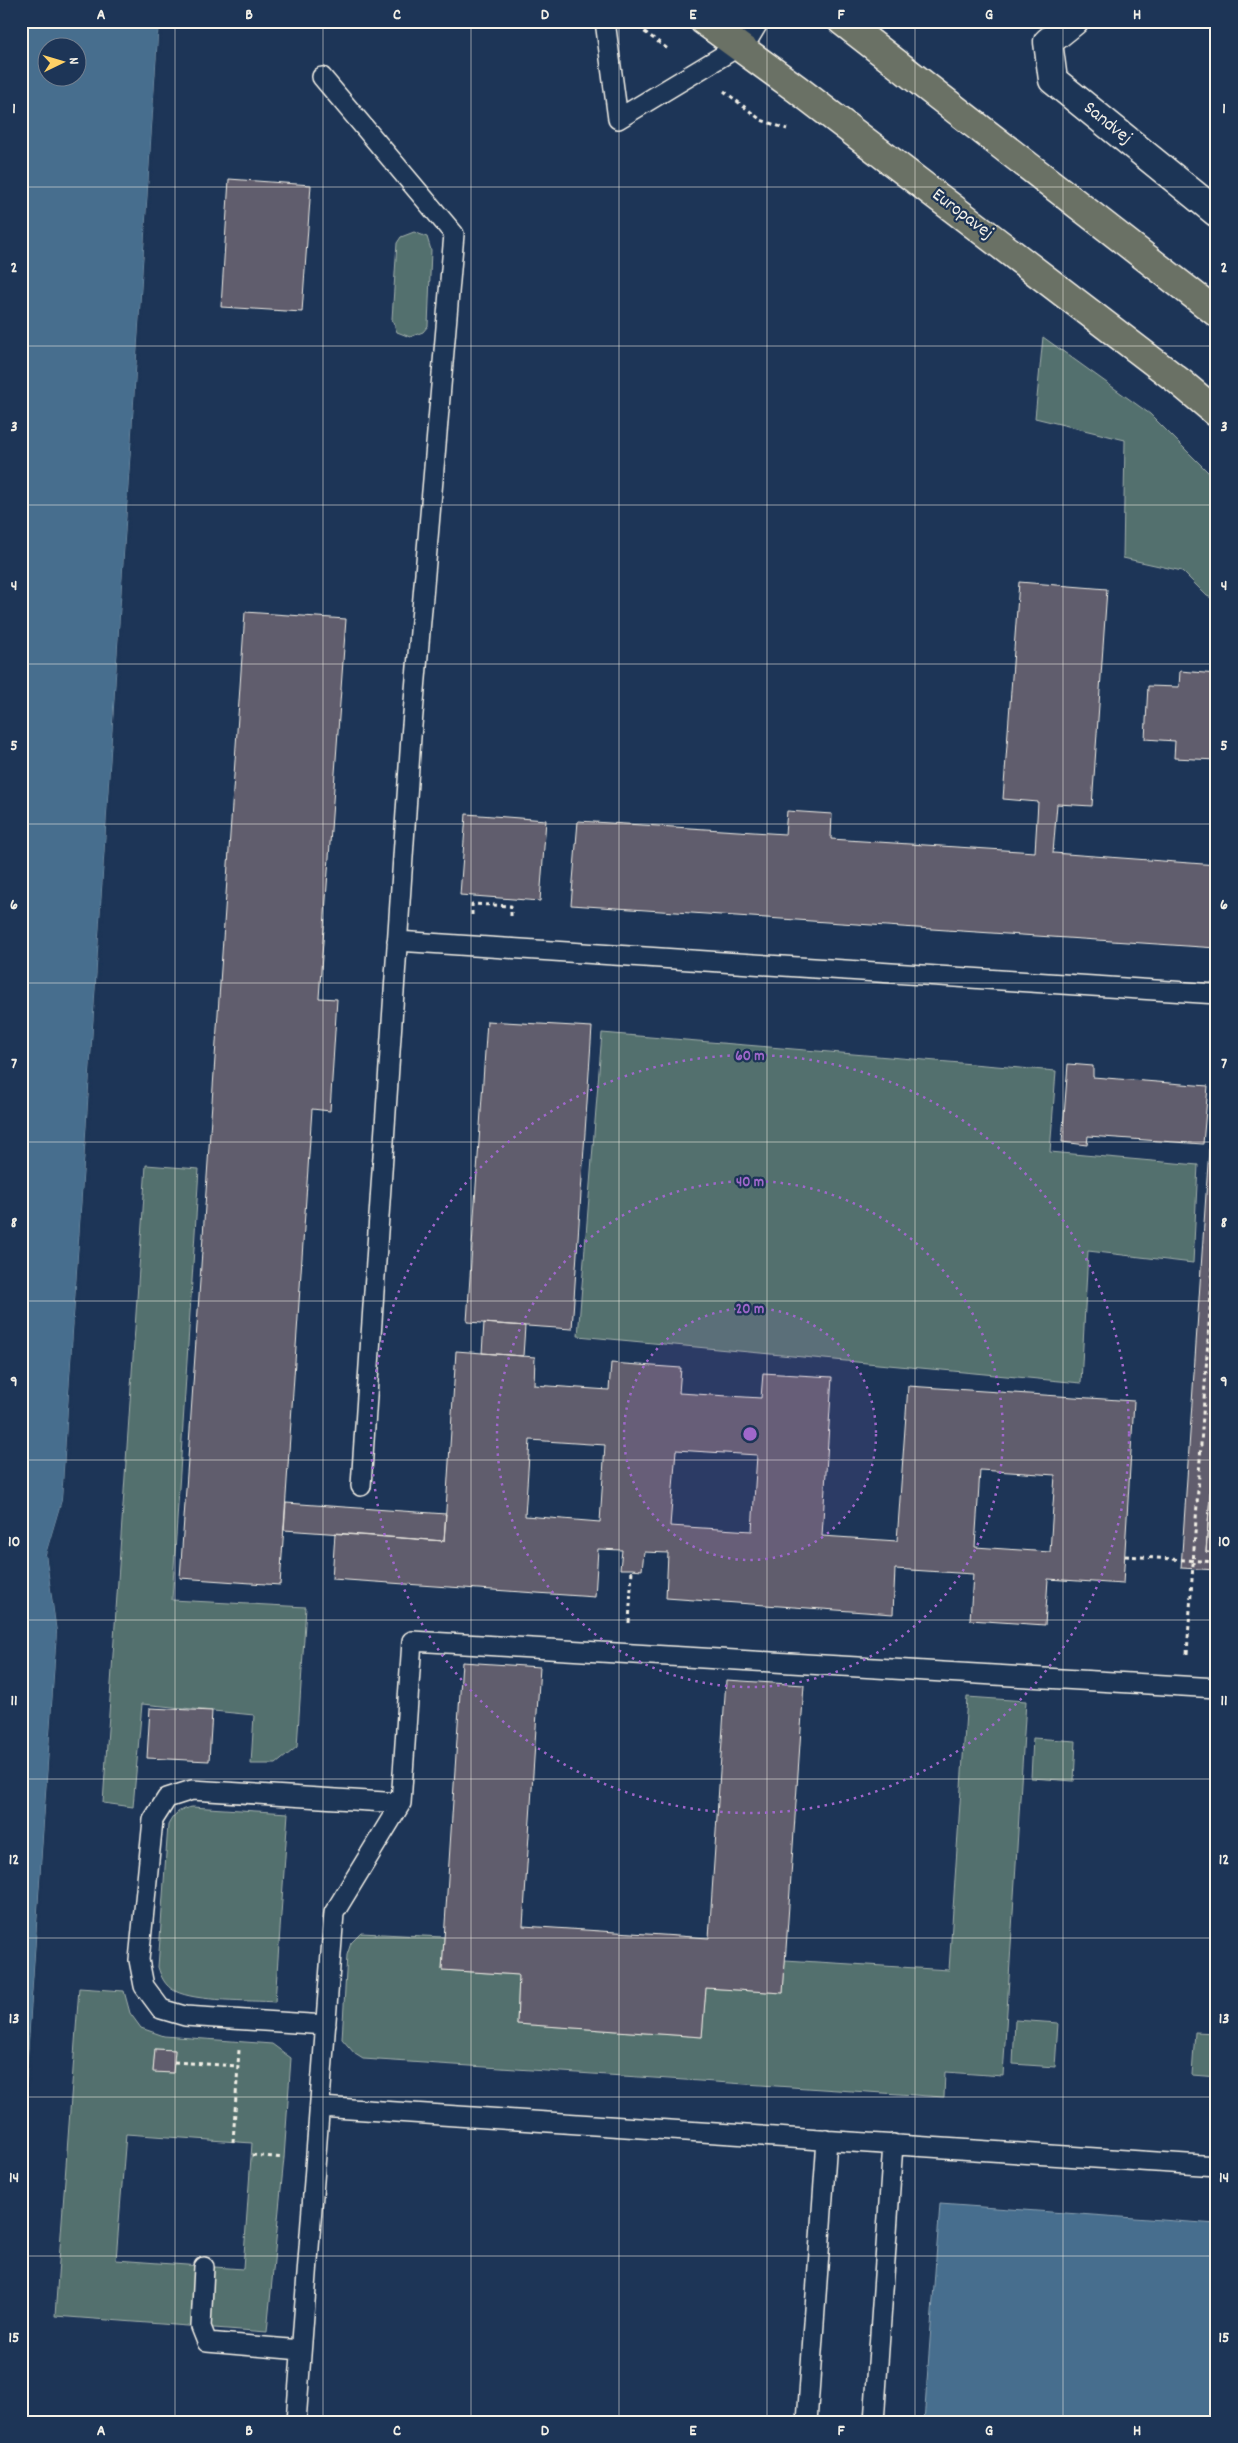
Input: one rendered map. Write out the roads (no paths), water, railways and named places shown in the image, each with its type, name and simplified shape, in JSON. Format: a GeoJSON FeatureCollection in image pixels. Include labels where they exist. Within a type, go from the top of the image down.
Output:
{"type":"FeatureCollection","features":[{"type":"Feature","properties":{"kind":"main road","name":"Europavej"},"geometry":{"type":"LineString","coordinates":[[704,21],[1180,382],[1217,413]]}},
{"type":"Feature","properties":{"kind":"main road"},"geometry":{"type":"LineString","coordinates":[[842,21],[1217,313]]}},
{"type":"Feature","properties":{"kind":"street"},"geometry":{"type":"LineString","coordinates":[[739,46],[754,21]]}},
{"type":"Feature","properties":{"kind":"street","name":"Sandvej"},"geometry":{"type":"LineString","coordinates":[[1074,21],[1048,42],[1054,80],[1217,213]]}},
{"type":"Feature","properties":{"kind":"lane"},"geometry":{"type":"LineString","coordinates":[[605,21],[618,119],[699,72],[739,46]]}},
{"type":"Feature","properties":{"kind":"lane"},"geometry":{"type":"LineString","coordinates":[[322,77],[454,234],[411,738],[361,1486]]}},
{"type":"Feature","properties":{"kind":"lane"},"geometry":{"type":"LineString","coordinates":[[397,941],[1217,994]]}},
{"type":"Feature","properties":{"kind":"lane"},"geometry":{"type":"LineString","coordinates":[[296,2422],[334,1913],[401,1803],[412,1640],[1217,1688]]}},
{"type":"Feature","properties":{"kind":"lane"},"geometry":{"type":"LineString","coordinates":[[326,2025],[185,2016],[161,2009],[144,1986],[139,1960],[153,1820],[167,1798],[192,1790],[401,1803]]}},
{"type":"Feature","properties":{"kind":"lane"},"geometry":{"type":"LineString","coordinates":[[320,2106],[1217,2166]]}},
{"type":"Feature","properties":{"kind":"lane"},"geometry":{"type":"LineString","coordinates":[[807,2422],[827,2140]]}},
{"type":"Feature","properties":{"kind":"lane"},"geometry":{"type":"LineString","coordinates":[[874,2422],[893,2144]]}},
{"type":"Feature","properties":{"kind":"lane"},"geometry":{"type":"LineString","coordinates":[[204,2267],[201,2327],[207,2342],[301,2350]]}},
{"type":"Feature","properties":{"kind":"water"},"geometry":{"type":"Polygon","coordinates":[[[21,21],[159,21],[62,1500],[46,1554],[57,1632],[21,2157],[21,21]]]}},
{"type":"Feature","properties":{"kind":"water"},"geometry":{"type":"Polygon","coordinates":[[[940,2204],[1217,2224],[1217,2422],[924,2422],[940,2204]]]}}]}
